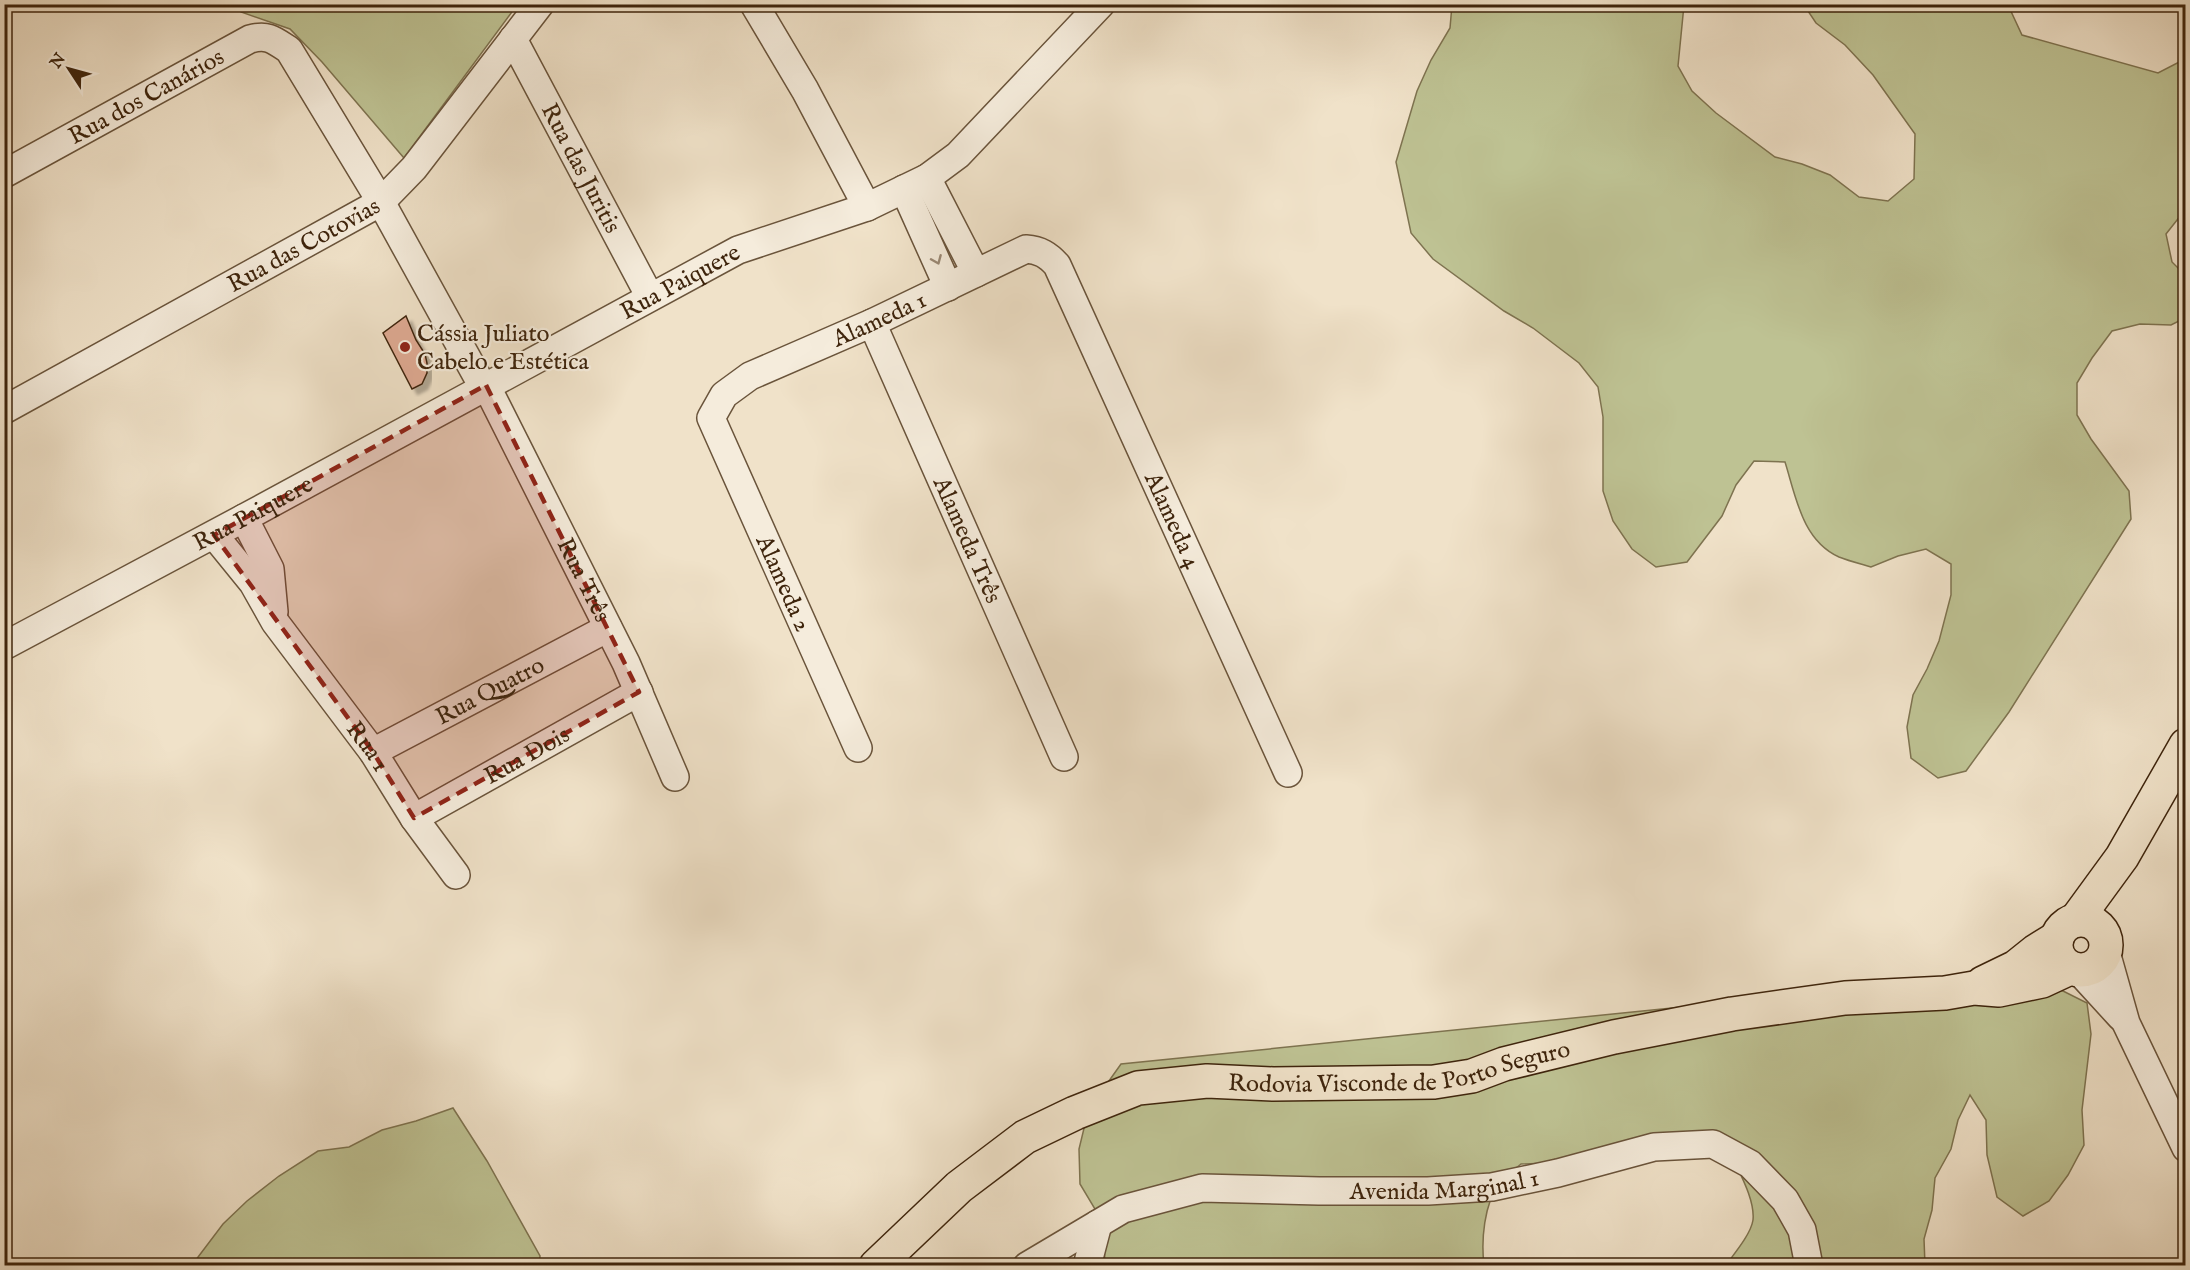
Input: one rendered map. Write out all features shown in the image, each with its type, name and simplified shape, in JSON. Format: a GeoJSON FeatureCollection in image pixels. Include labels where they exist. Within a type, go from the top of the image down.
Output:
{"type":"FeatureCollection","features":[{"type":"Feature","properties":{"kind":"main road"},"geometry":{"type":"LineString","coordinates":[[2074,969],[2063,963],[2056,947],[2086,936],[2114,904],[2122,857],[2186,745]]}},
{"type":"Feature","properties":{"kind":"main road","name":"Rodovia Visconde de Porto Seguro"},"geometry":{"type":"LineString","coordinates":[[1974,988],[2016,967],[2037,951],[2086,936]]}},
{"type":"Feature","properties":{"kind":"main road","name":"Rodovia Visconde de Porto Seguro"},"geometry":{"type":"LineString","coordinates":[[876,1266],[960,1187],[1025,1137],[1075,1113],[1138,1088],[1207,1081],[1273,1084],[1434,1082],[1472,1076],[1504,1064],[1614,1036],[1732,1014],[1845,998],[1945,993],[1974,988],[2007,989],[2042,981],[2074,969]]}},
{"type":"Feature","properties":{"kind":"street","name":"Rua das Cotovias"},"geometry":{"type":"LineString","coordinates":[[4,410],[381,202],[414,168],[540,4]]}},
{"type":"Feature","properties":{"kind":"street"},"geometry":{"type":"LineString","coordinates":[[754,4],[805,90],[867,207]]}},
{"type":"Feature","properties":{"kind":"street","name":"Rua Paiquere"},"geometry":{"type":"LineString","coordinates":[[4,646],[738,249],[867,207],[916,183],[958,155],[1101,4]]}},
{"type":"Feature","properties":{"kind":"street","name":"Rua dos Canários"},"geometry":{"type":"LineString","coordinates":[[4,174],[250,39],[262,36],[289,50]]}},
{"type":"Feature","properties":{"kind":"street","name":"Rua das Juritis"},"geometry":{"type":"LineString","coordinates":[[513,39],[650,297]]}},
{"type":"Feature","properties":{"kind":"street","name":"Rua Três"},"geometry":{"type":"LineString","coordinates":[[289,50],[381,202],[485,386],[608,628],[639,692],[675,777]]}},
{"type":"Feature","properties":{"kind":"street"},"geometry":{"type":"LineString","coordinates":[[916,183],[976,273]]}},
{"type":"Feature","properties":{"kind":"street"},"geometry":{"type":"LineString","coordinates":[[916,183],[948,287]]}},
{"type":"Feature","properties":{"kind":"street","name":"Alameda 1"},"geometry":{"type":"LineString","coordinates":[[711,418],[724,395],[750,376],[872,323],[1026,249],[1049,255],[1057,265]]}},
{"type":"Feature","properties":{"kind":"street","name":"Alameda 4"},"geometry":{"type":"LineString","coordinates":[[1057,265],[1288,773]]}},
{"type":"Feature","properties":{"kind":"street","name":"Alameda Três"},"geometry":{"type":"LineString","coordinates":[[872,323],[1064,757]]}},
{"type":"Feature","properties":{"kind":"street","name":"Alameda 2"},"geometry":{"type":"LineString","coordinates":[[711,418],[858,748]]}},
{"type":"Feature","properties":{"kind":"street"},"geometry":{"type":"LineString","coordinates":[[244,518],[270,569],[275,622]]}},
{"type":"Feature","properties":{"kind":"street","name":"Rua 1"},"geometry":{"type":"LineString","coordinates":[[214,534],[253,583],[275,622],[373,752],[414,818],[456,875]]}},
{"type":"Feature","properties":{"kind":"street","name":"Rua Quatro"},"geometry":{"type":"LineString","coordinates":[[373,752],[608,628]]}},
{"type":"Feature","properties":{"kind":"street","name":"Rua Dois"},"geometry":{"type":"LineString","coordinates":[[414,818],[639,692]]}},
{"type":"Feature","properties":{"kind":"street"},"geometry":{"type":"LineString","coordinates":[[2086,936],[2186,1148]]}},
{"type":"Feature","properties":{"kind":"street"},"geometry":{"type":"LineString","coordinates":[[2074,969],[2126,1023]]}},
{"type":"Feature","properties":{"kind":"street","name":"Avenida Marginal 1"},"geometry":{"type":"LineString","coordinates":[[1027,1266],[1123,1209],[1202,1188],[1428,1191],[1492,1187],[1558,1173],[1654,1147],[1713,1144],[1750,1164],[1785,1200],[1803,1230],[1809,1266]]}},
{"type":"Feature","properties":{"kind":"street"},"geometry":{"type":"LineString","coordinates":[[1088,1266],[1098,1224]]}},
{"type":"Feature","properties":{"kind":"highlighted area"},"geometry":{"type":"Polygon","coordinates":[[[486,385],[639,692],[414,818],[373,752],[214,535],[486,385]]]}},
{"type":"Feature","properties":{"kind":"green space"},"geometry":{"type":"Polygon","coordinates":[[[238,5],[517,5],[404,158],[322,62],[290,29],[241,12],[238,5]]]}},
{"type":"Feature","properties":{"kind":"green space"},"geometry":{"type":"Polygon","coordinates":[[[1452,5],[1684,5],[1678,66],[1692,91],[1716,113],[1775,157],[1830,175],[1859,197],[1888,201],[1914,179],[1915,134],[1873,75],[1845,45],[1816,23],[1804,5],[2008,5],[2022,35],[2158,73],[2185,59],[2185,210],[2166,234],[2172,262],[2185,275],[2185,318],[2171,325],[2140,324],[2112,331],[2077,383],[2077,415],[2091,439],[2129,491],[2131,519],[2009,712],[1966,771],[1938,778],[1911,758],[1907,727],[1913,695],[1939,641],[1951,595],[1951,564],[1926,549],[1898,556],[1871,567],[1839,557],[1816,540],[1809,529],[1797,503],[1785,462],[1754,461],[1736,485],[1722,516],[1687,562],[1656,567],[1632,549],[1613,521],[1603,491],[1603,417],[1598,387],[1579,363],[1533,328],[1504,311],[1433,259],[1411,233],[1396,162],[1417,91],[1431,60],[1450,28],[1452,5]]]}},
{"type":"Feature","properties":{"kind":"green space"},"geometry":{"type":"Polygon","coordinates":[[[2057,988],[2087,1003],[2091,1034],[2082,1110],[2084,1145],[2068,1175],[2049,1201],[2023,1216],[1997,1197],[1987,1155],[1986,1120],[1970,1095],[1958,1120],[1951,1149],[1935,1178],[1932,1210],[1924,1239],[1925,1265],[1726,1265],[1746,1237],[1753,1220],[1752,1204],[1732,1156],[1521,1164],[1499,1183],[1490,1202],[1483,1234],[1484,1265],[1105,1265],[1104,1243],[1095,1209],[1080,1184],[1079,1149],[1086,1120],[1099,1095],[1121,1064],[1849,990],[2057,988]]]}},
{"type":"Feature","properties":{"kind":"green space"},"geometry":{"type":"Polygon","coordinates":[[[453,1108],[487,1161],[540,1256],[539,1265],[192,1265],[223,1224],[247,1201],[279,1176],[318,1151],[349,1147],[382,1130],[453,1108]]]}},
{"type":"Feature","properties":{"kind":"building","name":"Cássia Juliato Cabelo e Estética"},"geometry":{"type":"Polygon","coordinates":[[[406,316],[425,354],[427,363],[427,373],[422,384],[412,389],[383,333],[406,316]]]}},
{"type":"Feature","properties":{"kind":"place","name":"Cássia Juliato Cabelo e Estética"},"geometry":{"type":"Point","coordinates":[405,347]}}]}
